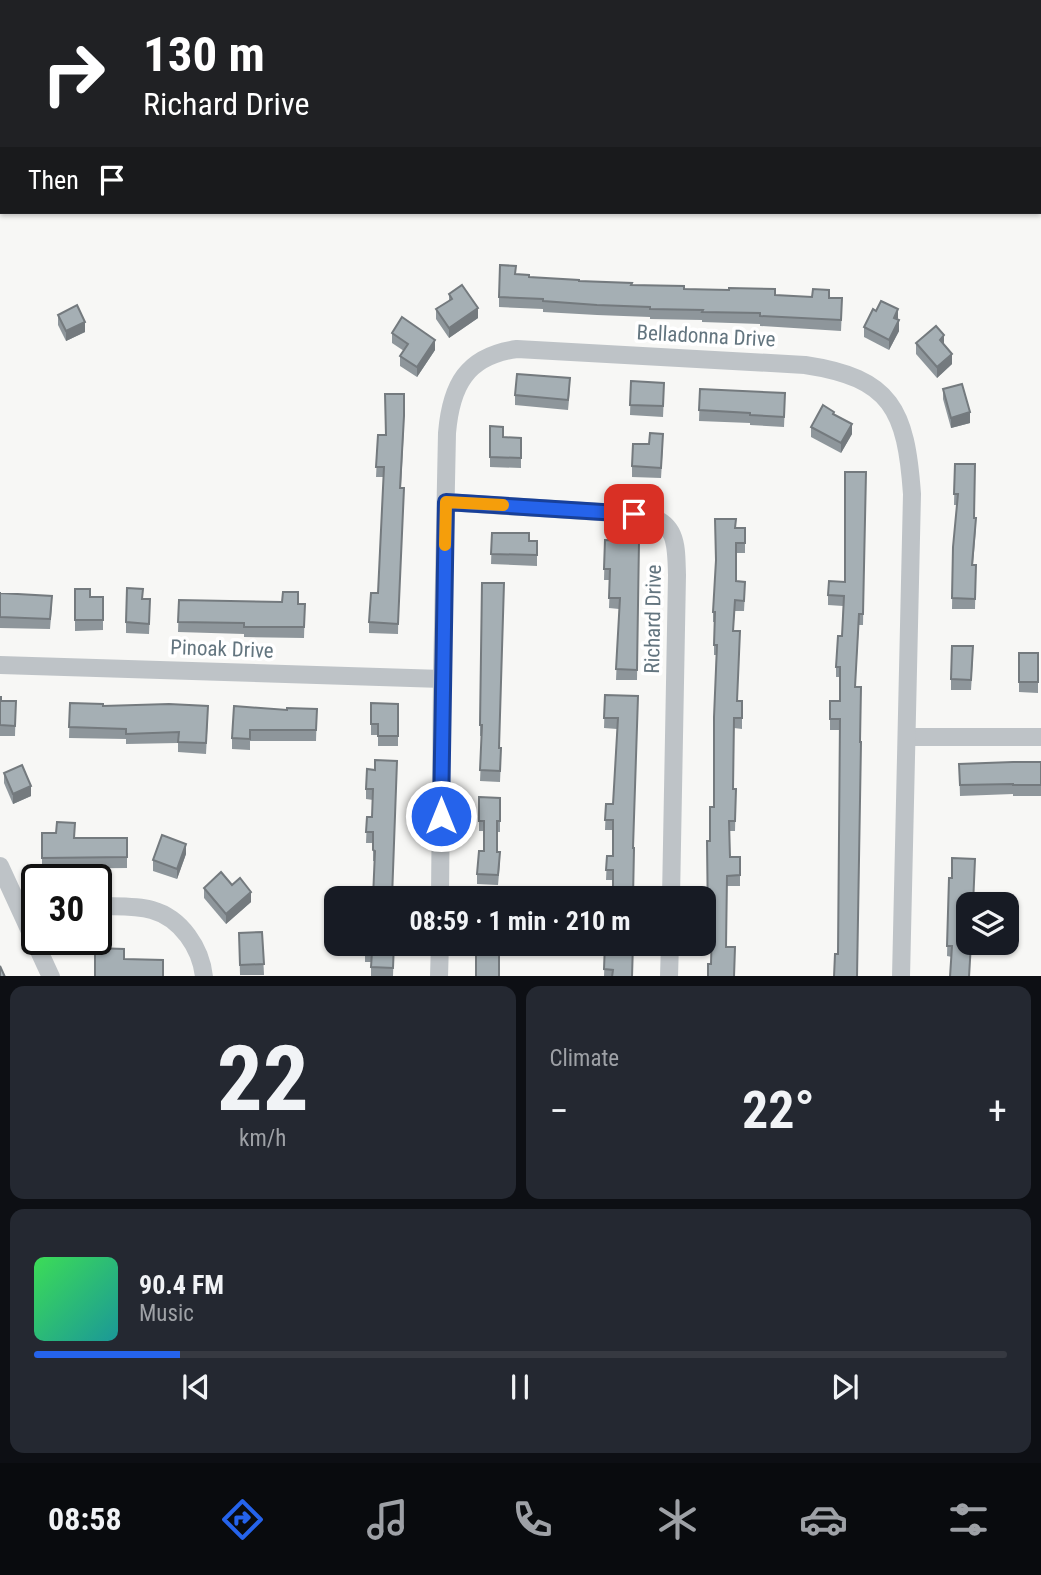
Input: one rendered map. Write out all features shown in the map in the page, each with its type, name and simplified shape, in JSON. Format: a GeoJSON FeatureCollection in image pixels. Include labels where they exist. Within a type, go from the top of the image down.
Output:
{"type":"FeatureCollection","features":[{"type":"Feature","properties":{"kind":"street","name":"Belladonna Drive"},"geometry":{"type":"LineString","coordinates":[[440,886],[447,433],[451,404],[461,381],[472,368],[492,354],[517,349],[805,365],[830,369],[849,374],[866,383],[889,402],[906,437],[910,464],[912,494],[901,976]]}},
{"type":"Feature","properties":{"kind":"street","name":"Richard Drive"},"geometry":{"type":"LineString","coordinates":[[446,502],[634,514],[659,520],[672,532],[677,575],[671,886]]}},
{"type":"Feature","properties":{"kind":"street","name":"Pinoak Drive"},"geometry":{"type":"LineString","coordinates":[[0,665],[442,679]]}},
{"type":"Feature","properties":{"kind":"street"},"geometry":{"type":"LineString","coordinates":[[906,737],[1041,737]]}},
{"type":"Feature","properties":{"kind":"street"},"geometry":{"type":"LineString","coordinates":[[0,866],[21,898]]}},
{"type":"Feature","properties":{"kind":"street"},"geometry":{"type":"LineString","coordinates":[[112,906],[153,910],[179,926],[197,951],[204,976]]}},
{"type":"Feature","properties":{"kind":"street"},"geometry":{"type":"LineString","coordinates":[[44,955],[51,976]]}},
{"type":"Feature","properties":{"kind":"street"},"geometry":{"type":"LineString","coordinates":[[439,976],[440,956]]}},
{"type":"Feature","properties":{"kind":"street"},"geometry":{"type":"LineString","coordinates":[[669,976],[670,956]]}},
{"type":"Feature","properties":{"kind":"building"},"geometry":{"type":"Polygon","coordinates":[[[500,265],[516,266],[515,274],[529,277],[632,283],[631,285],[684,286],[684,289],[775,289],[775,295],[812,297],[813,289],[829,290],[829,298],[842,298],[841,320],[499,297],[500,265]]]}},
{"type":"Feature","properties":{"kind":"building"},"geometry":{"type":"Polygon","coordinates":[[[462,285],[478,308],[449,328],[436,309],[452,299],[449,294],[462,285]]]}},
{"type":"Feature","properties":{"kind":"building"},"geometry":{"type":"Polygon","coordinates":[[[881,301],[898,309],[894,318],[899,320],[889,340],[864,327],[873,309],[876,311],[881,301]]]}},
{"type":"Feature","properties":{"kind":"building"},"geometry":{"type":"Polygon","coordinates":[[[77,305],[85,322],[66,331],[58,315],[77,305]]]}},
{"type":"Feature","properties":{"kind":"building"},"geometry":{"type":"Polygon","coordinates":[[[402,317],[435,340],[417,367],[400,356],[408,344],[392,333],[402,317]]]}},
{"type":"Feature","properties":{"kind":"building"},"geometry":{"type":"Polygon","coordinates":[[[936,326],[944,335],[940,340],[952,354],[937,367],[916,343],[936,326]]]}},
{"type":"Feature","properties":{"kind":"building"},"geometry":{"type":"Polygon","coordinates":[[[517,374],[570,378],[568,400],[515,395],[517,374]]]}},
{"type":"Feature","properties":{"kind":"building"},"geometry":{"type":"Polygon","coordinates":[[[631,381],[664,383],[663,406],[630,405],[631,381]]]}},
{"type":"Feature","properties":{"kind":"building"},"geometry":{"type":"Polygon","coordinates":[[[962,384],[970,412],[951,418],[943,389],[962,384]]]}},
{"type":"Feature","properties":{"kind":"building"},"geometry":{"type":"Polygon","coordinates":[[[700,389],[785,393],[784,417],[699,410],[700,389]]]}},
{"type":"Feature","properties":{"kind":"building"},"geometry":{"type":"Polygon","coordinates":[[[385,394],[404,394],[400,488],[404,488],[398,624],[369,622],[371,593],[378,593],[384,467],[376,467],[378,435],[386,435],[385,394]]]}},
{"type":"Feature","properties":{"kind":"building"},"geometry":{"type":"Polygon","coordinates":[[[823,405],[852,424],[841,443],[811,427],[823,405]]]}},
{"type":"Feature","properties":{"kind":"building"},"geometry":{"type":"Polygon","coordinates":[[[490,426],[503,427],[503,437],[521,438],[521,458],[490,457],[490,426]]]}},
{"type":"Feature","properties":{"kind":"building"},"geometry":{"type":"Polygon","coordinates":[[[650,433],[663,434],[661,468],[632,466],[633,444],[649,444],[650,433]]]}},
{"type":"Feature","properties":{"kind":"building"},"geometry":{"type":"Polygon","coordinates":[[[955,464],[975,464],[976,518],[972,565],[976,565],[975,599],[952,598],[958,494],[954,494],[955,464]]]}},
{"type":"Feature","properties":{"kind":"building"},"geometry":{"type":"Polygon","coordinates":[[[845,472],[866,472],[863,614],[859,614],[855,687],[861,687],[857,976],[834,976],[835,954],[838,954],[840,719],[830,719],[830,701],[840,701],[840,667],[836,667],[838,636],[842,636],[844,596],[828,595],[829,581],[845,582],[845,472]]]}},
{"type":"Feature","properties":{"kind":"building"},"geometry":{"type":"Polygon","coordinates":[[[715,519],[736,519],[735,528],[745,528],[745,543],[736,543],[736,581],[745,582],[744,601],[735,600],[733,631],[740,631],[737,701],[742,701],[742,718],[734,718],[735,821],[729,821],[730,857],[740,857],[740,875],[727,876],[726,947],[735,947],[734,976],[708,976],[708,964],[711,964],[711,956],[716,956],[716,886],[708,886],[707,841],[710,841],[710,807],[714,807],[717,645],[714,645],[715,519]]]}},
{"type":"Feature","properties":{"kind":"building"},"geometry":{"type":"Polygon","coordinates":[[[492,533],[529,533],[529,541],[537,541],[537,555],[491,554],[492,533]]]}},
{"type":"Feature","properties":{"kind":"building"},"geometry":{"type":"Polygon","coordinates":[[[605,540],[639,541],[637,670],[616,669],[620,598],[609,598],[610,569],[604,569],[605,540]]]}},
{"type":"Feature","properties":{"kind":"building"},"geometry":{"type":"Polygon","coordinates":[[[482,583],[504,583],[500,771],[480,770],[482,583]]]}},
{"type":"Feature","properties":{"kind":"building"},"geometry":{"type":"Polygon","coordinates":[[[127,588],[143,589],[142,599],[150,599],[149,624],[126,622],[127,588]]]}},
{"type":"Feature","properties":{"kind":"building"},"geometry":{"type":"Polygon","coordinates":[[[75,589],[90,589],[90,597],[103,597],[103,620],[75,620],[75,589]]]}},
{"type":"Feature","properties":{"kind":"building"},"geometry":{"type":"Polygon","coordinates":[[[283,592],[298,592],[298,604],[305,604],[304,627],[244,627],[244,623],[178,622],[179,600],[282,602],[283,592]]]}},
{"type":"Feature","properties":{"kind":"building"},"geometry":{"type":"Polygon","coordinates":[[[0,593],[52,596],[50,619],[0,617],[0,593]]]}},
{"type":"Feature","properties":{"kind":"building"},"geometry":{"type":"Polygon","coordinates":[[[952,646],[973,646],[971,680],[951,679],[952,646]]]}},
{"type":"Feature","properties":{"kind":"building"},"geometry":{"type":"Polygon","coordinates":[[[1019,653],[1038,653],[1038,682],[1019,682],[1019,653]]]}},
{"type":"Feature","properties":{"kind":"building"},"geometry":{"type":"Polygon","coordinates":[[[605,695],[638,696],[633,886],[613,886],[613,870],[606,870],[607,856],[613,856],[613,820],[605,820],[606,804],[613,804],[618,718],[604,718],[605,695]]]}},
{"type":"Feature","properties":{"kind":"building"},"geometry":{"type":"Polygon","coordinates":[[[0,697],[1,701],[16,701],[15,726],[0,725],[0,697]]]}},
{"type":"Feature","properties":{"kind":"building"},"geometry":{"type":"Polygon","coordinates":[[[70,703],[103,706],[208,706],[206,743],[178,742],[179,732],[126,734],[126,729],[69,727],[70,703]]]}},
{"type":"Feature","properties":{"kind":"building"},"geometry":{"type":"Polygon","coordinates":[[[371,703],[398,704],[398,736],[378,736],[378,724],[371,724],[371,703]]]}},
{"type":"Feature","properties":{"kind":"building"},"geometry":{"type":"Polygon","coordinates":[[[234,706],[317,709],[316,730],[250,730],[250,739],[232,738],[234,706]]]}},
{"type":"Feature","properties":{"kind":"building"},"geometry":{"type":"Polygon","coordinates":[[[375,760],[397,761],[392,886],[374,886],[373,832],[366,832],[367,817],[372,817],[373,789],[366,789],[367,769],[375,770],[375,760]]]}},
{"type":"Feature","properties":{"kind":"building"},"geometry":{"type":"Polygon","coordinates":[[[1041,762],[1041,785],[960,785],[959,764],[1041,762]]]}},
{"type":"Feature","properties":{"kind":"building"},"geometry":{"type":"Polygon","coordinates":[[[22,765],[31,786],[13,794],[4,773],[22,765]]]}},
{"type":"Feature","properties":{"kind":"building"},"geometry":{"type":"Polygon","coordinates":[[[479,797],[500,798],[500,821],[497,821],[497,852],[500,852],[498,875],[477,874],[479,851],[484,851],[484,821],[479,821],[479,797]]]}},
{"type":"Feature","properties":{"kind":"building"},"geometry":{"type":"Polygon","coordinates":[[[57,822],[75,823],[74,838],[127,838],[127,857],[42,858],[42,833],[56,833],[57,822]]]}},
{"type":"Feature","properties":{"kind":"building"},"geometry":{"type":"Polygon","coordinates":[[[162,835],[186,844],[177,869],[153,860],[162,835]]]}},
{"type":"Feature","properties":{"kind":"building"},"geometry":{"type":"Polygon","coordinates":[[[952,858],[975,859],[974,892],[956,892],[956,955],[970,955],[969,976],[950,976],[952,946],[947,946],[949,878],[952,878],[952,858]]]}},
{"type":"Feature","properties":{"kind":"building"},"geometry":{"type":"Polygon","coordinates":[[[221,872],[232,885],[240,878],[251,892],[226,914],[204,888],[221,872]]]}},
{"type":"Feature","properties":{"kind":"building"},"geometry":{"type":"Polygon","coordinates":[[[262,932],[264,964],[240,965],[239,933],[262,932]]]}},
{"type":"Feature","properties":{"kind":"building"},"geometry":{"type":"Polygon","coordinates":[[[112,949],[124,949],[124,959],[163,960],[163,976],[95,976],[95,955],[112,955],[112,949]]]}},
{"type":"Feature","properties":{"kind":"building"},"geometry":{"type":"Polygon","coordinates":[[[372,956],[393,956],[393,968],[371,967],[372,956]]]}},
{"type":"Feature","properties":{"kind":"building"},"geometry":{"type":"Polygon","coordinates":[[[476,956],[499,956],[499,976],[476,976],[476,956]]]}},
{"type":"Feature","properties":{"kind":"building"},"geometry":{"type":"Polygon","coordinates":[[[604,956],[633,956],[632,976],[612,976],[613,970],[604,969],[604,956]]]}},
{"type":"Feature","properties":{"kind":"slow traffic"},"geometry":{"type":"LineString","coordinates":[[445,545],[446,502],[503,505]]}},
{"type":"Feature","properties":{"kind":"route"},"geometry":{"type":"LineString","coordinates":[[441,816],[446,502],[634,514]]}}]}
